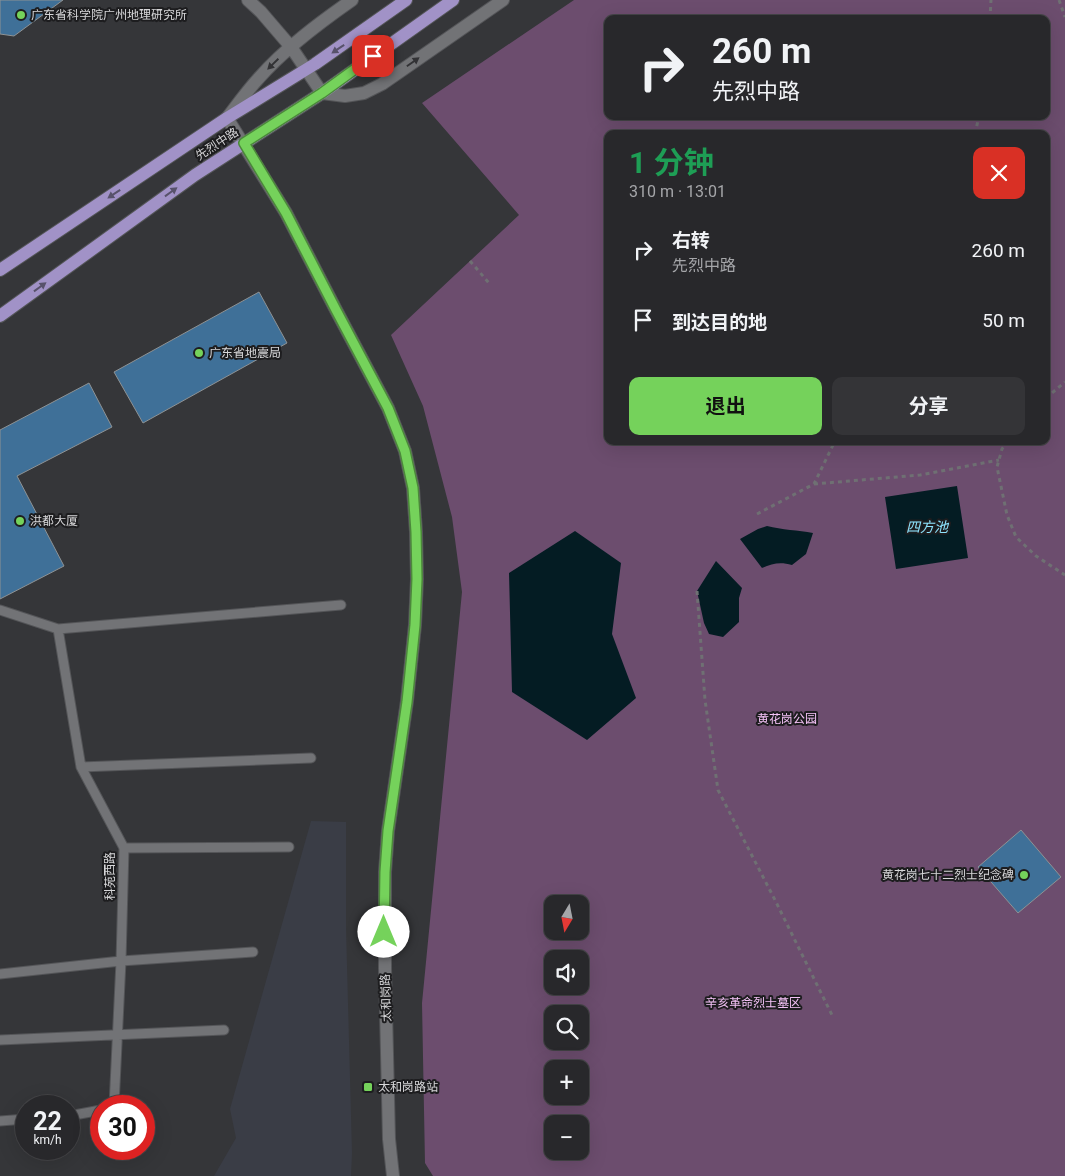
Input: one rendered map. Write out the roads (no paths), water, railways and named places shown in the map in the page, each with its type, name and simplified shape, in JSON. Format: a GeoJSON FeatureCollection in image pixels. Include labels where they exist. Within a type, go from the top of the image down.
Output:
{"type":"FeatureCollection","features":[{"type":"Feature","properties":{"kind":"main road","name":"先烈中路"},"geometry":{"type":"LineString","coordinates":[[0,270],[227,118],[307,70],[406,0]]}},
{"type":"Feature","properties":{"kind":"main road","name":"先烈中路"},"geometry":{"type":"LineString","coordinates":[[0,316],[195,175],[322,93],[453,0]]}},
{"type":"Feature","properties":{"kind":"street"},"geometry":{"type":"LineString","coordinates":[[248,0],[291,47],[322,93],[345,96],[364,93],[382,84],[503,0]]}},
{"type":"Feature","properties":{"kind":"street"},"geometry":{"type":"LineString","coordinates":[[227,118],[258,79],[291,47],[352,0]]}},
{"type":"Feature","properties":{"kind":"street","name":"太和岗路"},"geometry":{"type":"LineString","coordinates":[[227,118],[286,213],[388,408],[405,451],[413,488],[417,579],[415,625],[407,702],[388,831],[385,888],[384,968],[389,1139],[393,1176]]}},
{"type":"Feature","properties":{"kind":"lane"},"geometry":{"type":"LineString","coordinates":[[0,610],[58,629],[341,605]]}},
{"type":"Feature","properties":{"kind":"lane","name":"科苑西路"},"geometry":{"type":"LineString","coordinates":[[58,629],[81,767],[124,848],[122,961],[115,1095]]}},
{"type":"Feature","properties":{"kind":"lane"},"geometry":{"type":"LineString","coordinates":[[81,767],[312,758]]}},
{"type":"Feature","properties":{"kind":"lane"},"geometry":{"type":"LineString","coordinates":[[124,848],[289,847]]}},
{"type":"Feature","properties":{"kind":"lane"},"geometry":{"type":"LineString","coordinates":[[0,974],[122,961],[253,952]]}},
{"type":"Feature","properties":{"kind":"lane"},"geometry":{"type":"LineString","coordinates":[[0,1040],[224,1030]]}},
{"type":"Feature","properties":{"kind":"lane"},"geometry":{"type":"LineString","coordinates":[[0,1121],[15,1120]]}},
{"type":"Feature","properties":{"kind":"water","name":"四方池"},"geometry":{"type":"Polygon","coordinates":[[[957,486],[968,558],[896,569],[885,497],[957,486]]]}},
{"type":"Feature","properties":{"kind":"water"},"geometry":{"type":"Polygon","coordinates":[[[767,526],[813,533],[806,554],[792,565],[777,564],[762,568],[740,539],[767,526]]]}},
{"type":"Feature","properties":{"kind":"water"},"geometry":{"type":"Polygon","coordinates":[[[575,531],[621,563],[612,634],[636,698],[587,740],[512,692],[509,573],[575,531]]]}},
{"type":"Feature","properties":{"kind":"water"},"geometry":{"type":"Polygon","coordinates":[[[716,561],[742,588],[739,598],[739,622],[723,637],[709,634],[704,623],[697,591],[716,561]]]}},
{"type":"Feature","properties":{"kind":"place","name":"广东省科学院广州地理研究所"},"geometry":{"type":"Point","coordinates":[21,15]}},
{"type":"Feature","properties":{"kind":"place","name":"广东省地震局"},"geometry":{"type":"Point","coordinates":[199,353]}},
{"type":"Feature","properties":{"kind":"place","name":"洪都大厦"},"geometry":{"type":"Point","coordinates":[20,521]}},
{"type":"Feature","properties":{"kind":"place","name":"黄花岗七十二烈士纪念碑"},"geometry":{"type":"Point","coordinates":[1024,875]}},
{"type":"Feature","properties":{"kind":"place","name":"太和岗路站"},"geometry":{"type":"Point","coordinates":[368,1087]}},
{"type":"Feature","properties":{"kind":"park label","name":"黄花岗公园"},"geometry":{"type":"Point","coordinates":[787,719]}},
{"type":"Feature","properties":{"kind":"park label","name":"辛亥革命烈士墓区"},"geometry":{"type":"Point","coordinates":[753,1003]}}]}
